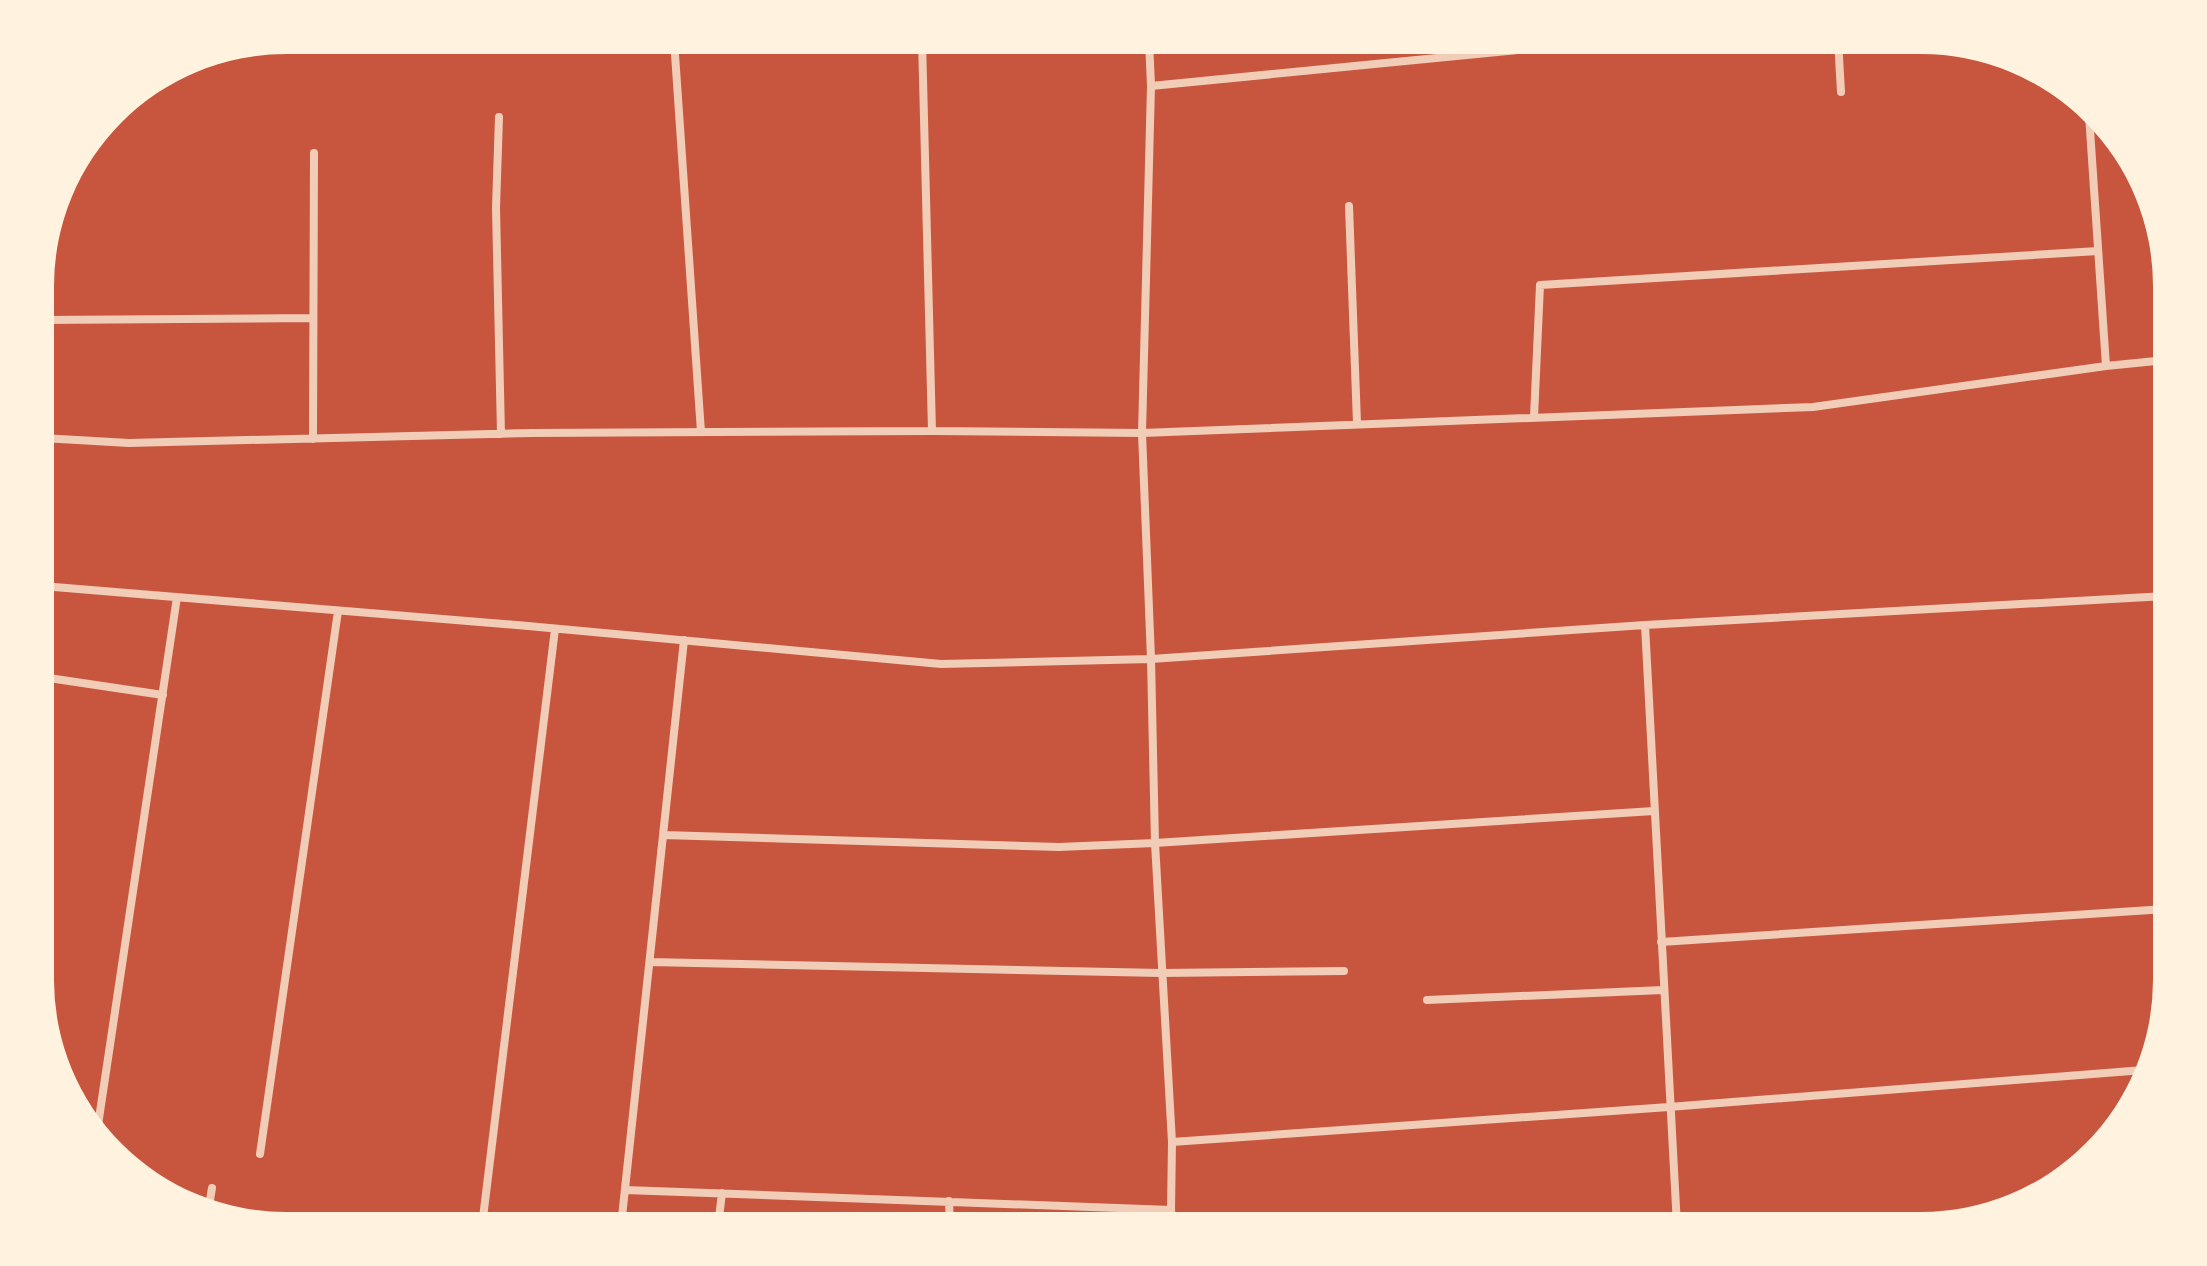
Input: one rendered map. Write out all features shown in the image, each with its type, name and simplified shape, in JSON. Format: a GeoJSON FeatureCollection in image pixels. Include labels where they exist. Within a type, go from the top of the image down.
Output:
{"type":"FeatureCollection","features":[{"type":"Feature","properties":{"kind":"street"},"geometry":{"type":"LineString","coordinates":[[675,54],[701,432]]}},
{"type":"Feature","properties":{"kind":"street"},"geometry":{"type":"LineString","coordinates":[[922,54],[932,431]]}},
{"type":"Feature","properties":{"kind":"street"},"geometry":{"type":"LineString","coordinates":[[625,1190],[1171,1210],[1172,1142],[1155,843],[1142,433],[1150,54]]}},
{"type":"Feature","properties":{"kind":"street"},"geometry":{"type":"LineString","coordinates":[[1151,86],[1477,54]]}},
{"type":"Feature","properties":{"kind":"street"},"geometry":{"type":"LineString","coordinates":[[1839,54],[1841,92]]}},
{"type":"Feature","properties":{"kind":"street"},"geometry":{"type":"LineString","coordinates":[[499,117],[496,208],[501,434]]}},
{"type":"Feature","properties":{"kind":"street"},"geometry":{"type":"LineString","coordinates":[[2090,127],[2106,366]]}},
{"type":"Feature","properties":{"kind":"street"},"geometry":{"type":"LineString","coordinates":[[313,439],[314,153]]}},
{"type":"Feature","properties":{"kind":"street"},"geometry":{"type":"LineString","coordinates":[[1349,206],[1357,423]]}},
{"type":"Feature","properties":{"kind":"street"},"geometry":{"type":"LineString","coordinates":[[1534,417],[1540,285],[2098,251]]}},
{"type":"Feature","properties":{"kind":"street"},"geometry":{"type":"LineString","coordinates":[[54,320],[313,318]]}},
{"type":"Feature","properties":{"kind":"street"},"geometry":{"type":"LineString","coordinates":[[54,439],[129,443],[701,432],[1142,433],[1813,407],[2153,361]]}},
{"type":"Feature","properties":{"kind":"street"},"geometry":{"type":"LineString","coordinates":[[54,587],[941,664],[1151,659],[1645,625],[2153,597]]}},
{"type":"Feature","properties":{"kind":"street"},"geometry":{"type":"LineString","coordinates":[[99,1117],[177,597]]}},
{"type":"Feature","properties":{"kind":"street"},"geometry":{"type":"LineString","coordinates":[[260,1154],[338,611]]}},
{"type":"Feature","properties":{"kind":"street"},"geometry":{"type":"LineString","coordinates":[[1645,625],[1676,1212]]}},
{"type":"Feature","properties":{"kind":"street"},"geometry":{"type":"LineString","coordinates":[[484,1212],[555,629]]}},
{"type":"Feature","properties":{"kind":"street"},"geometry":{"type":"LineString","coordinates":[[623,1212],[684,640]]}},
{"type":"Feature","properties":{"kind":"street"},"geometry":{"type":"LineString","coordinates":[[54,679],[163,695]]}},
{"type":"Feature","properties":{"kind":"street"},"geometry":{"type":"LineString","coordinates":[[663,835],[1059,847],[1654,811]]}},
{"type":"Feature","properties":{"kind":"street"},"geometry":{"type":"LineString","coordinates":[[1661,942],[2153,910]]}},
{"type":"Feature","properties":{"kind":"street"},"geometry":{"type":"LineString","coordinates":[[650,962],[1161,973],[1344,971]]}},
{"type":"Feature","properties":{"kind":"street"},"geometry":{"type":"LineString","coordinates":[[1427,1000],[1663,990]]}},
{"type":"Feature","properties":{"kind":"street"},"geometry":{"type":"LineString","coordinates":[[1172,1142],[2134,1071]]}},
{"type":"Feature","properties":{"kind":"street"},"geometry":{"type":"LineString","coordinates":[[210,1199],[212,1188]]}},
{"type":"Feature","properties":{"kind":"street"},"geometry":{"type":"LineString","coordinates":[[720,1212],[722,1193]]}},
{"type":"Feature","properties":{"kind":"street"},"geometry":{"type":"LineString","coordinates":[[949,1201],[949,1212]]}}]}
